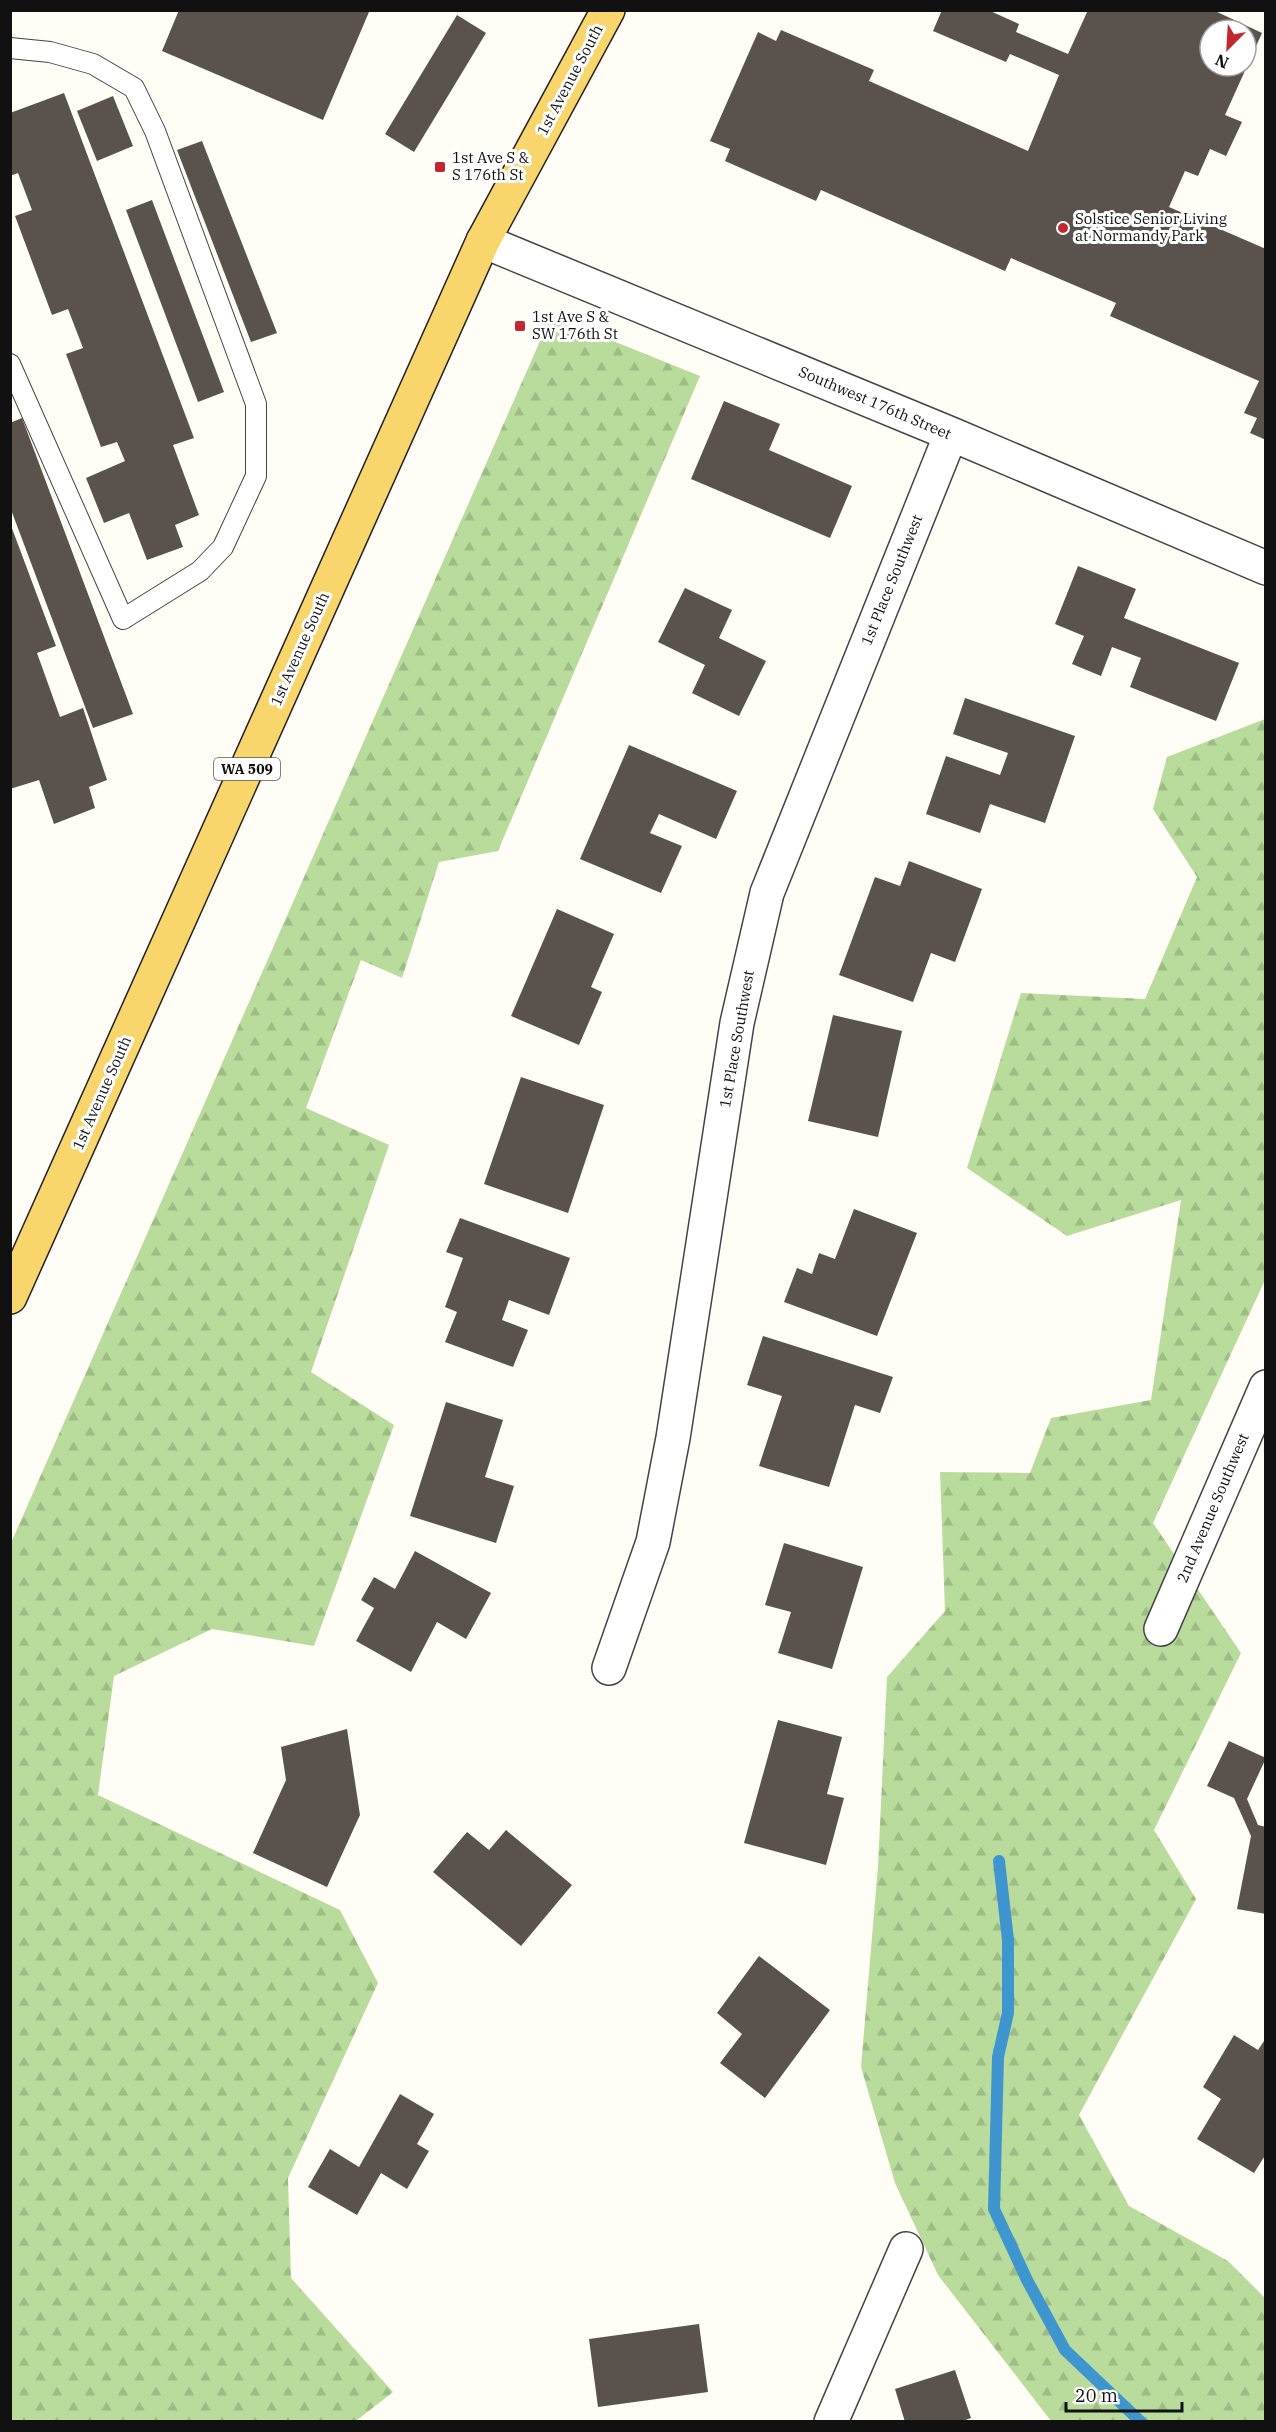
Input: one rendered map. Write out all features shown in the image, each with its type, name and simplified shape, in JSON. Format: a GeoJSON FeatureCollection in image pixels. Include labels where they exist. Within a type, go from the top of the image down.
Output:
{"type":"FeatureCollection","features":[{"type":"Feature","properties":{"kind":"main road","name":"1st Avenue South"},"geometry":{"type":"LineString","coordinates":[[10,1297],[483,240],[608,10]]}},
{"type":"Feature","properties":{"kind":"street","name":"Southwest 176th Street"},"geometry":{"type":"LineString","coordinates":[[483,240],[951,434],[1266,568]]}},
{"type":"Feature","properties":{"kind":"street","name":"1st Place Southwest"},"geometry":{"type":"LineString","coordinates":[[609,1668],[653,1542],[673,1438],[737,1023],[767,893],[951,434]]}},
{"type":"Feature","properties":{"kind":"street","name":"2nd Avenue Southwest"},"geometry":{"type":"LineString","coordinates":[[1161,1629],[1266,1387]]}},
{"type":"Feature","properties":{"kind":"street"},"geometry":{"type":"LineString","coordinates":[[831,2421],[906,2249]]}},
{"type":"Feature","properties":{"kind":"lane"},"geometry":{"type":"LineString","coordinates":[[10,48],[50,52],[93,64],[134,88],[155,131],[256,404],[256,476],[223,547],[200,571],[123,619],[10,364]]}},
{"type":"Feature","properties":{"kind":"green space"},"geometry":{"type":"Polygon","coordinates":[[[551,316],[700,376],[498,851],[439,862],[402,978],[361,960],[306,1108],[389,1145],[311,1372],[394,1425],[314,1646],[212,1629],[114,1676],[98,1795],[340,1910],[378,1983],[288,2178],[291,2278],[393,2392],[356,2421],[11,2421],[11,1543],[551,316]]]}},
{"type":"Feature","properties":{"kind":"green space"},"geometry":{"type":"Polygon","coordinates":[[[1265,719],[1265,1280],[1153,1523],[1241,1653],[1154,1830],[1196,1899],[1079,2115],[1129,2206],[1228,2261],[1265,2298],[1265,2421],[1051,2421],[938,2275],[895,2183],[861,2067],[878,1866],[887,1677],[945,1611],[940,1472],[1030,1473],[1051,1418],[1151,1400],[1181,1200],[1067,1236],[967,1168],[1021,993],[1145,999],[1197,877],[1153,809],[1167,757],[1265,719]]]}},
{"type":"Feature","properties":{"kind":"building"},"geometry":{"type":"Polygon","coordinates":[[[179,10],[364,10],[369,12],[323,120],[162,51],[179,10]]]}},
{"type":"Feature","properties":{"kind":"building","name":"Solstice Senior Living at Normandy Park"},"geometry":{"type":"Polygon","coordinates":[[[942,10],[988,10],[1019,24],[1016,32],[1068,54],[1088,10],[1213,10],[1230,18],[1198,18],[1198,78],[1242,78],[1225,115],[1242,122],[1226,156],[1210,149],[1198,176],[1185,171],[1169,207],[1266,249],[1266,440],[1250,433],[1257,418],[1244,413],[1259,381],[1110,316],[1116,303],[1011,258],[1005,271],[821,190],[816,201],[725,161],[730,149],[710,141],[758,32],[776,41],[781,30],[874,70],[869,81],[1028,151],[1059,75],[1010,54],[1006,62],[933,31],[942,10]]]}},
{"type":"Feature","properties":{"kind":"building"},"geometry":{"type":"Polygon","coordinates":[[[457,15],[486,33],[414,152],[385,134],[457,15]]]}},
{"type":"Feature","properties":{"kind":"building"},"geometry":{"type":"Polygon","coordinates":[[[64,93],[194,438],[173,445],[199,515],[175,525],[183,547],[147,560],[129,513],[104,523],[86,478],[125,461],[117,442],[101,447],[66,354],[83,348],[68,309],[52,315],[15,216],[32,210],[18,173],[10,176],[10,113],[64,93]]]}},
{"type":"Feature","properties":{"kind":"building"},"geometry":{"type":"Polygon","coordinates":[[[113,96],[133,146],[97,161],[77,111],[113,96]]]}},
{"type":"Feature","properties":{"kind":"building"},"geometry":{"type":"Polygon","coordinates":[[[202,141],[277,333],[251,342],[177,150],[202,141]]]}},
{"type":"Feature","properties":{"kind":"building"},"geometry":{"type":"Polygon","coordinates":[[[152,200],[224,392],[198,402],[126,210],[152,200]]]}},
{"type":"Feature","properties":{"kind":"building"},"geometry":{"type":"Polygon","coordinates":[[[724,401],[780,424],[769,450],[852,486],[830,538],[691,479],[724,401]]]}},
{"type":"Feature","properties":{"kind":"building"},"geometry":{"type":"Polygon","coordinates":[[[22,418],[133,714],[93,728],[10,507],[10,423],[22,418]]]}},
{"type":"Feature","properties":{"kind":"building"},"geometry":{"type":"Polygon","coordinates":[[[10,523],[56,646],[37,653],[60,717],[83,708],[107,780],[89,787],[95,808],[54,824],[39,780],[10,789],[10,523]]]}},
{"type":"Feature","properties":{"kind":"building"},"geometry":{"type":"Polygon","coordinates":[[[1078,566],[1136,589],[1124,618],[1239,663],[1216,721],[1130,687],[1141,658],[1112,647],[1101,676],[1072,664],[1084,636],[1055,624],[1078,566]]]}},
{"type":"Feature","properties":{"kind":"building"},"geometry":{"type":"Polygon","coordinates":[[[685,588],[732,610],[719,638],[766,661],[739,716],[692,693],[705,665],[658,642],[685,588]]]}},
{"type":"Feature","properties":{"kind":"building"},"geometry":{"type":"Polygon","coordinates":[[[965,698],[1075,736],[1045,823],[990,804],[980,833],[926,814],[946,756],[1000,775],[1008,753],[953,734],[965,698]]]}},
{"type":"Feature","properties":{"kind":"building"},"geometry":{"type":"Polygon","coordinates":[[[629,745],[737,791],[716,839],[659,814],[650,833],[682,846],[661,893],[580,859],[629,745]]]}},
{"type":"Feature","properties":{"kind":"building"},"geometry":{"type":"Polygon","coordinates":[[[909,861],[982,889],[955,962],[931,953],[913,1002],[839,975],[875,877],[900,886],[909,861]]]}},
{"type":"Feature","properties":{"kind":"building"},"geometry":{"type":"Polygon","coordinates":[[[557,909],[614,934],[591,987],[602,992],[579,1045],[511,1016],[557,909]]]}},
{"type":"Feature","properties":{"kind":"building"},"geometry":{"type":"Polygon","coordinates":[[[833,1015],[902,1031],[878,1137],[808,1121],[833,1015]]]}},
{"type":"Feature","properties":{"kind":"building"},"geometry":{"type":"Polygon","coordinates":[[[521,1077],[604,1105],[568,1213],[484,1184],[521,1077]]]}},
{"type":"Feature","properties":{"kind":"building"},"geometry":{"type":"Polygon","coordinates":[[[854,1209],[917,1233],[877,1336],[784,1302],[797,1268],[812,1274],[819,1253],[835,1259],[854,1209]]]}},
{"type":"Feature","properties":{"kind":"building"},"geometry":{"type":"Polygon","coordinates":[[[460,1218],[570,1258],[549,1315],[509,1300],[502,1320],[528,1330],[513,1367],[445,1342],[457,1312],[445,1307],[463,1258],[446,1252],[460,1218]]]}},
{"type":"Feature","properties":{"kind":"building"},"geometry":{"type":"Polygon","coordinates":[[[763,1336],[893,1377],[880,1413],[855,1405],[829,1487],[759,1466],[782,1396],[747,1385],[763,1336]]]}},
{"type":"Feature","properties":{"kind":"building"},"geometry":{"type":"Polygon","coordinates":[[[446,1402],[503,1420],[485,1477],[514,1486],[496,1543],[410,1516],[446,1402]]]}},
{"type":"Feature","properties":{"kind":"building"},"geometry":{"type":"Polygon","coordinates":[[[784,1543],[863,1567],[832,1669],[778,1653],[791,1612],[765,1605],[784,1543]]]}},
{"type":"Feature","properties":{"kind":"building"},"geometry":{"type":"Polygon","coordinates":[[[415,1551],[491,1593],[466,1639],[437,1622],[411,1672],[356,1641],[374,1608],[361,1600],[374,1577],[395,1589],[415,1551]]]}},
{"type":"Feature","properties":{"kind":"building"},"geometry":{"type":"Polygon","coordinates":[[[778,1720],[842,1737],[827,1794],[844,1798],[826,1865],[744,1843],[778,1720]]]}},
{"type":"Feature","properties":{"kind":"building"},"geometry":{"type":"Polygon","coordinates":[[[347,1729],[360,1815],[327,1887],[253,1853],[286,1780],[281,1747],[347,1729]]]}},
{"type":"Feature","properties":{"kind":"building"},"geometry":{"type":"Polygon","coordinates":[[[1229,1741],[1266,1758],[1247,1799],[1258,1825],[1266,1827],[1266,1914],[1237,1909],[1251,1836],[1234,1798],[1207,1786],[1229,1741]]]}},
{"type":"Feature","properties":{"kind":"building"},"geometry":{"type":"Polygon","coordinates":[[[506,1830],[572,1885],[521,1946],[433,1872],[467,1832],[489,1850],[506,1830]]]}},
{"type":"Feature","properties":{"kind":"building"},"geometry":{"type":"Polygon","coordinates":[[[759,1956],[830,2010],[765,2098],[720,2063],[742,2034],[717,2013],[759,1956]]]}},
{"type":"Feature","properties":{"kind":"building"},"geometry":{"type":"Polygon","coordinates":[[[1234,2035],[1258,2050],[1266,2038],[1266,2154],[1254,2173],[1197,2139],[1221,2099],[1203,2087],[1234,2035]]]}},
{"type":"Feature","properties":{"kind":"building"},"geometry":{"type":"Polygon","coordinates":[[[400,2094],[434,2114],[417,2144],[429,2151],[407,2189],[381,2173],[357,2215],[308,2187],[330,2149],[359,2167],[400,2094]]]}},
{"type":"Feature","properties":{"kind":"building"},"geometry":{"type":"Polygon","coordinates":[[[699,2324],[708,2392],[598,2407],[589,2339],[699,2324]]]}},
{"type":"Feature","properties":{"kind":"building"},"geometry":{"type":"Polygon","coordinates":[[[955,2370],[971,2418],[960,2422],[905,2422],[895,2389],[955,2370]]]}},
{"type":"Feature","properties":{"kind":"waterway"},"geometry":{"type":"LineString","coordinates":[[999,1861],[1008,1940],[1008,2013],[998,2057],[994,2209],[1027,2280],[1065,2350],[1141,2422]]}},
{"type":"Feature","properties":{"kind":"place","name":"1st Ave S & S 176th St"},"geometry":{"type":"Point","coordinates":[440,167]}},
{"type":"Feature","properties":{"kind":"place","name":"Solstice Senior Living at Normandy Park"},"geometry":{"type":"Point","coordinates":[1063,228]}},
{"type":"Feature","properties":{"kind":"place","name":"1st Ave S & SW 176th St"},"geometry":{"type":"Point","coordinates":[520,326]}}]}
